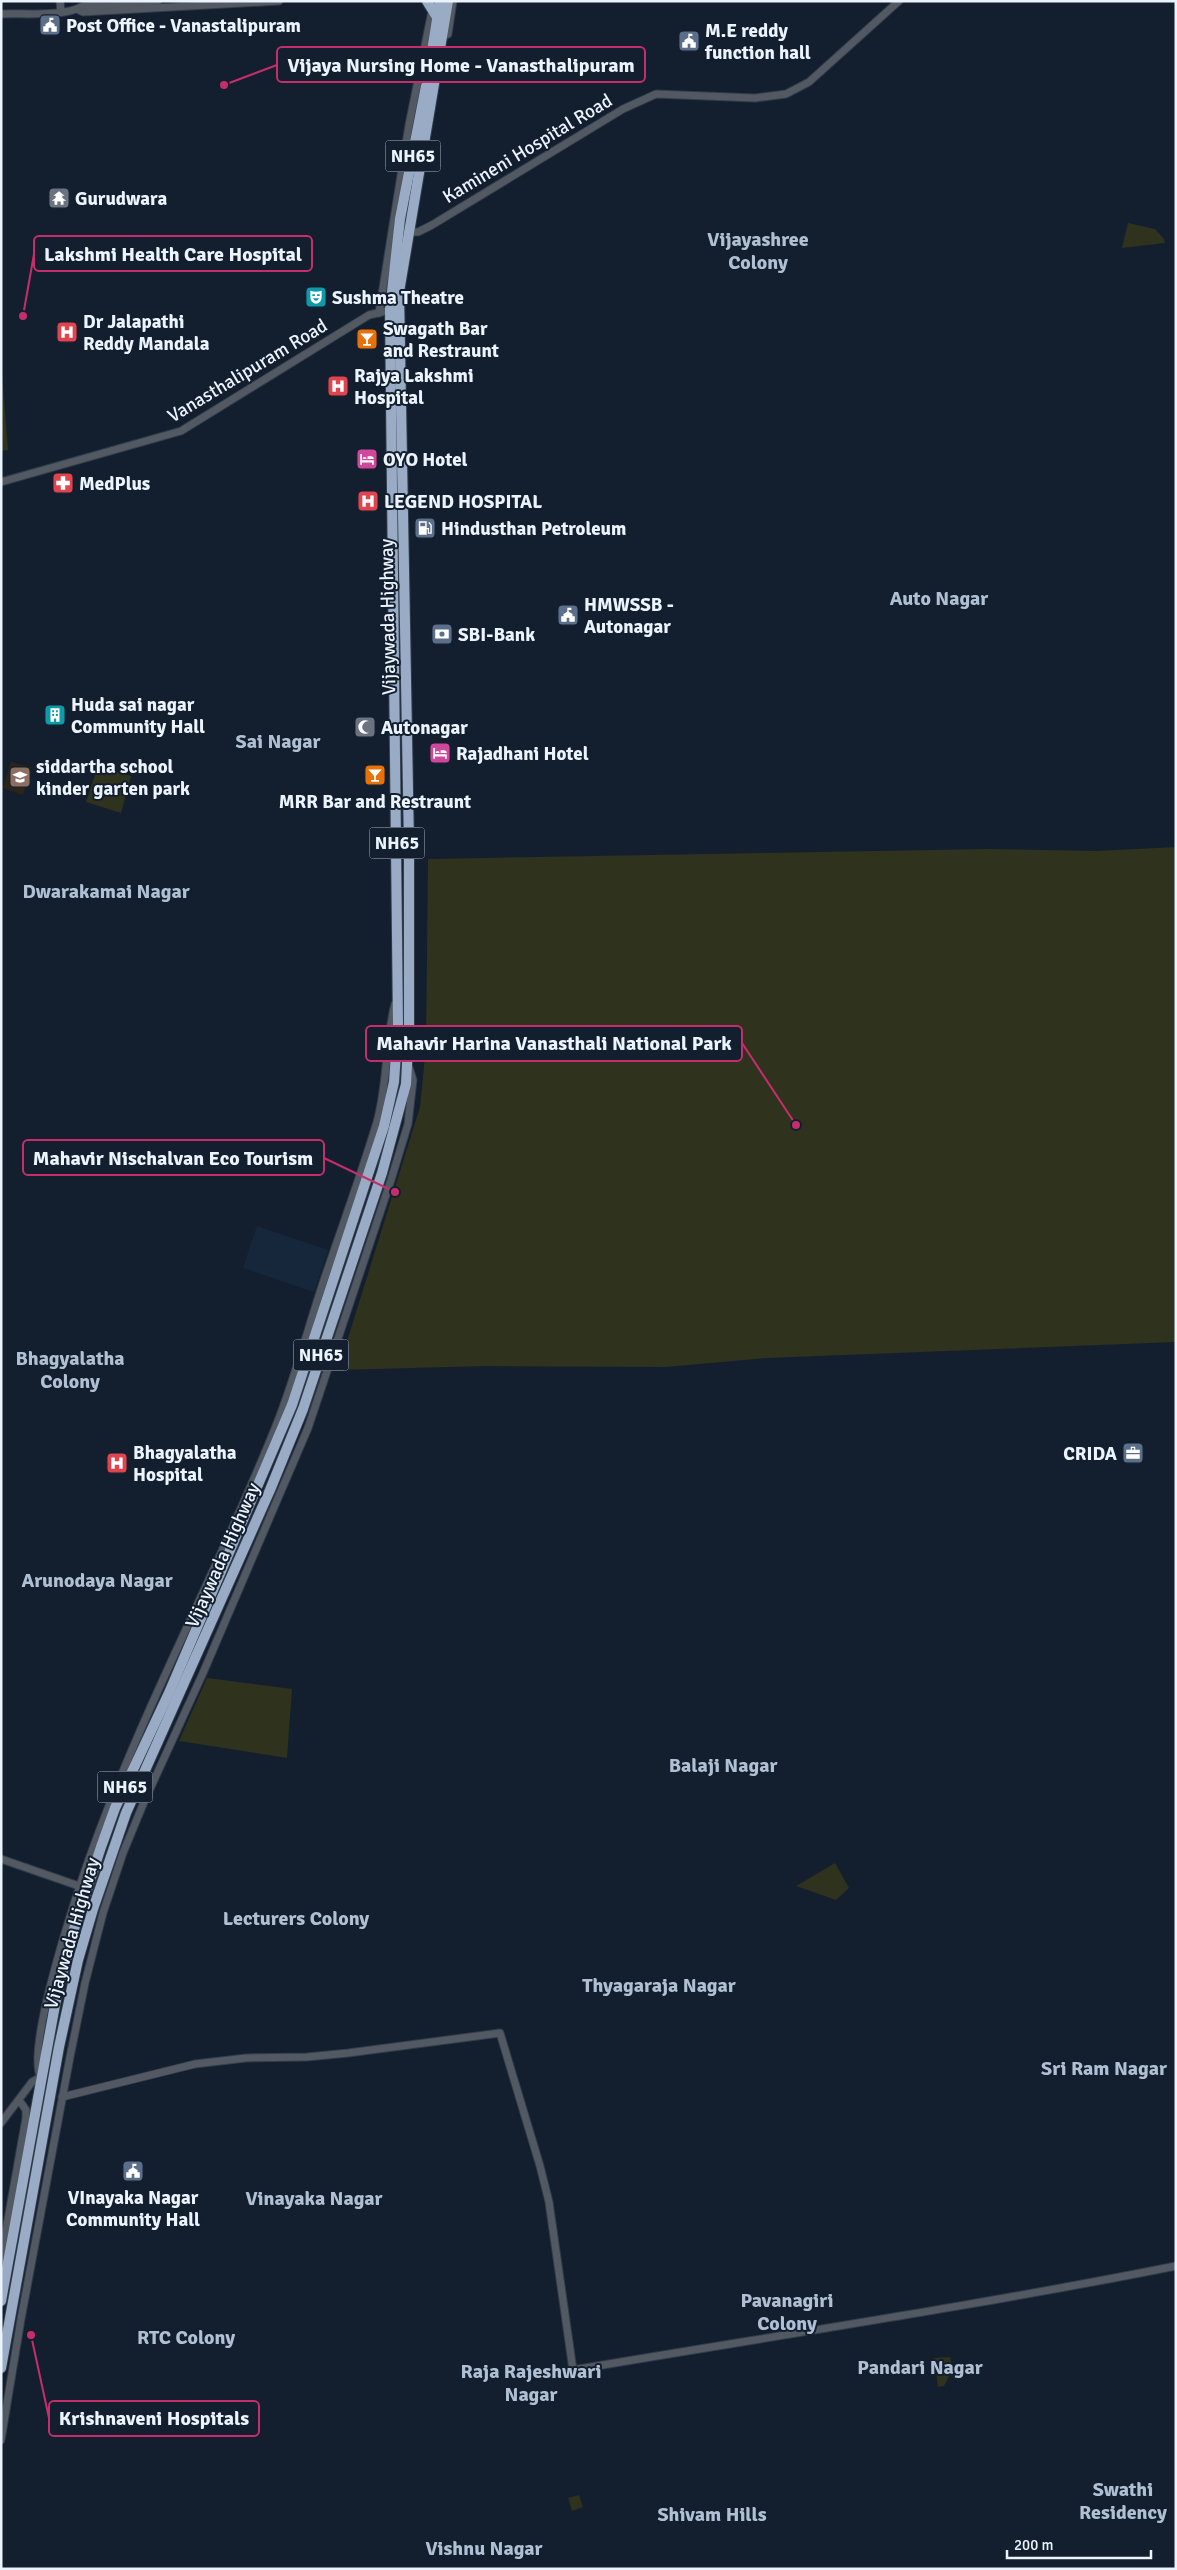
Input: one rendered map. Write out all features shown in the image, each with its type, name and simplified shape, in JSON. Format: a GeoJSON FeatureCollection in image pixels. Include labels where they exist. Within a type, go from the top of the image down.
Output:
{"type":"FeatureCollection","features":[{"type":"Feature","properties":{"kind":"highway","name":"Vijaywada Highway"},"geometry":{"type":"LineString","coordinates":[[1,2301],[10,2230],[58,1994],[74,1929],[101,1847],[292,1406],[390,1106],[398,1044],[398,1000],[390,310],[400,219],[448,1]]}},
{"type":"Feature","properties":{"kind":"highway","name":"Vijaywada Highway"},"geometry":{"type":"LineString","coordinates":[[1,2368],[74,1977],[111,1851],[270,1490],[302,1408],[392,1138],[403,1098],[408,1064],[409,846],[399,292],[432,72],[437,17],[433,3]]}},
{"type":"Feature","properties":{"kind":"highway"},"geometry":{"type":"LineString","coordinates":[[130,1778],[140,1782]]}},
{"type":"Feature","properties":{"kind":"street"},"geometry":{"type":"LineString","coordinates":[[60,1],[60,12]]}},
{"type":"Feature","properties":{"kind":"street"},"geometry":{"type":"LineString","coordinates":[[77,10],[83,6],[158,1]]}},
{"type":"Feature","properties":{"kind":"street"},"geometry":{"type":"LineString","coordinates":[[1,14],[77,10],[83,12],[279,1]]}},
{"type":"Feature","properties":{"kind":"street"},"geometry":{"type":"LineString","coordinates":[[441,37],[448,34],[453,1]]}},
{"type":"Feature","properties":{"kind":"street","name":"Kamineni Hospital Road"},"geometry":{"type":"LineString","coordinates":[[408,232],[418,232],[432,226],[622,109],[656,94],[755,98],[786,94],[809,82],[899,1]]}},
{"type":"Feature","properties":{"kind":"street"},"geometry":{"type":"LineString","coordinates":[[379,313],[408,134],[433,3]]}},
{"type":"Feature","properties":{"kind":"street","name":"Vanasthalipuram Road"},"geometry":{"type":"LineString","coordinates":[[1,482],[181,431],[370,315],[390,310]]}},
{"type":"Feature","properties":{"kind":"street"},"geometry":{"type":"LineString","coordinates":[[1,2123],[32,2082],[41,2077],[36,2066],[46,2008],[79,1886],[108,1805],[234,1524],[285,1400],[377,1120],[388,1060],[390,1023],[398,1000]]}},
{"type":"Feature","properties":{"kind":"street"},"geometry":{"type":"LineString","coordinates":[[1,2440],[62,2097],[85,1983],[103,1913],[123,1853],[281,1492],[317,1401],[408,1124],[413,1080],[408,1064]]}},
{"type":"Feature","properties":{"kind":"street"},"geometry":{"type":"LineString","coordinates":[[1,1859],[79,1886]]}},
{"type":"Feature","properties":{"kind":"street"},"geometry":{"type":"LineString","coordinates":[[62,2097],[195,2064],[246,2058],[308,2057],[348,2053],[500,2033],[549,2202],[573,2370],[933,2311],[1176,2266]]}},
{"type":"Feature","properties":{"kind":"street"},"geometry":{"type":"LineString","coordinates":[[1,2259],[10,2230],[26,2118],[26,2110],[18,2100]]}},
{"type":"Feature","properties":{"kind":"shaded area"},"geometry":{"type":"Polygon","coordinates":[[[11,762],[31,767],[23,795],[3,788],[11,762]]]}},
{"type":"Feature","properties":{"kind":"shaded area"},"geometry":{"type":"Polygon","coordinates":[[[257,1226],[328,1250],[314,1292],[243,1268],[257,1226]]]}},
{"type":"Feature","properties":{"kind":"green space"},"geometry":{"type":"Polygon","coordinates":[[[1128,223],[1155,229],[1164,239],[1165,243],[1122,248],[1128,223]]]}},
{"type":"Feature","properties":{"kind":"green space"},"geometry":{"type":"Polygon","coordinates":[[[1,360],[8,450],[1,451],[1,360]]]}},
{"type":"Feature","properties":{"kind":"green space"},"geometry":{"type":"Polygon","coordinates":[[[98,766],[131,776],[121,813],[86,802],[98,766]]]}},
{"type":"Feature","properties":{"kind":"green space"},"geometry":{"type":"Polygon","coordinates":[[[1176,847],[1176,1342],[767,1358],[666,1367],[485,1366],[338,1370],[420,1107],[426,1046],[428,859],[989,849],[1096,851],[1176,847]]]}},
{"type":"Feature","properties":{"kind":"green space"},"geometry":{"type":"Polygon","coordinates":[[[207,1678],[292,1689],[287,1758],[179,1741],[207,1678]]]}},
{"type":"Feature","properties":{"kind":"green space"},"geometry":{"type":"Polygon","coordinates":[[[835,1863],[849,1888],[836,1900],[796,1886],[835,1863]]]}},
{"type":"Feature","properties":{"kind":"green space"},"geometry":{"type":"Polygon","coordinates":[[[950,2357],[953,2368],[944,2386],[938,2387],[934,2358],[950,2357]]]}},
{"type":"Feature","properties":{"kind":"green space"},"geometry":{"type":"Polygon","coordinates":[[[579,2495],[583,2507],[572,2511],[568,2498],[579,2495]]]}},
{"type":"Feature","properties":{"kind":"place","name":"Post Office - Vanastalipuram"},"geometry":{"type":"Point","coordinates":[50,25]}},
{"type":"Feature","properties":{"kind":"place","name":"M.E reddy function hall"},"geometry":{"type":"Point","coordinates":[689,41]}},
{"type":"Feature","properties":{"kind":"place","name":"Vijaya Nursing Home - Vanasthalipuram"},"geometry":{"type":"Point","coordinates":[224,85]}},
{"type":"Feature","properties":{"kind":"place","name":"Gurudwara"},"geometry":{"type":"Point","coordinates":[59,198]}},
{"type":"Feature","properties":{"kind":"place","name":"Sushma Theatre"},"geometry":{"type":"Point","coordinates":[316,297]}},
{"type":"Feature","properties":{"kind":"place","name":"Lakshmi Health Care Hospital"},"geometry":{"type":"Point","coordinates":[23,316]}},
{"type":"Feature","properties":{"kind":"place","name":"Dr Jalapathi Reddy Mandala"},"geometry":{"type":"Point","coordinates":[67,332]}},
{"type":"Feature","properties":{"kind":"place","name":"Swagath Bar and Restraunt"},"geometry":{"type":"Point","coordinates":[367,339]}},
{"type":"Feature","properties":{"kind":"place","name":"Rajya Lakshmi Hospital"},"geometry":{"type":"Point","coordinates":[338,386]}},
{"type":"Feature","properties":{"kind":"place","name":"OYO Hotel"},"geometry":{"type":"Point","coordinates":[367,459]}},
{"type":"Feature","properties":{"kind":"place","name":"MedPlus"},"geometry":{"type":"Point","coordinates":[63,483]}},
{"type":"Feature","properties":{"kind":"place","name":"LEGEND HOSPITAL"},"geometry":{"type":"Point","coordinates":[368,501]}},
{"type":"Feature","properties":{"kind":"place","name":"Hindusthan Petroleum"},"geometry":{"type":"Point","coordinates":[425,528]}},
{"type":"Feature","properties":{"kind":"place","name":"HMWSSB - Autonagar"},"geometry":{"type":"Point","coordinates":[568,615]}},
{"type":"Feature","properties":{"kind":"place","name":"SBI-Bank"},"geometry":{"type":"Point","coordinates":[442,634]}},
{"type":"Feature","properties":{"kind":"place","name":"Huda sai nagar Community Hall"},"geometry":{"type":"Point","coordinates":[55,715]}},
{"type":"Feature","properties":{"kind":"place","name":"Autonagar"},"geometry":{"type":"Point","coordinates":[365,727]}},
{"type":"Feature","properties":{"kind":"place","name":"Rajadhani Hotel"},"geometry":{"type":"Point","coordinates":[440,753]}},
{"type":"Feature","properties":{"kind":"place","name":"MRR Bar and Restraunt"},"geometry":{"type":"Point","coordinates":[375,775]}},
{"type":"Feature","properties":{"kind":"place","name":"siddartha school kinder garten park"},"geometry":{"type":"Point","coordinates":[20,777]}},
{"type":"Feature","properties":{"kind":"place","name":"Mahavir Harina Vanasthali National Park"},"geometry":{"type":"Point","coordinates":[796,1125]}},
{"type":"Feature","properties":{"kind":"place","name":"Mahavir Nischalvan Eco Tourism"},"geometry":{"type":"Point","coordinates":[395,1192]}},
{"type":"Feature","properties":{"kind":"place","name":"CRIDA"},"geometry":{"type":"Point","coordinates":[1133,1453]}},
{"type":"Feature","properties":{"kind":"place","name":"Bhagyalatha Hospital"},"geometry":{"type":"Point","coordinates":[117,1463]}},
{"type":"Feature","properties":{"kind":"place","name":"VInayaka Nagar Community Hall"},"geometry":{"type":"Point","coordinates":[133,2171]}},
{"type":"Feature","properties":{"kind":"place","name":"Krishnaveni Hospitals"},"geometry":{"type":"Point","coordinates":[31,2335]}},
{"type":"Feature","properties":{"kind":"district","name":"Vijayashree Colony"},"geometry":{"type":"Point","coordinates":[758,250]}},
{"type":"Feature","properties":{"kind":"district","name":"Auto Nagar"},"geometry":{"type":"Point","coordinates":[939,598]}},
{"type":"Feature","properties":{"kind":"district","name":"Sai Nagar"},"geometry":{"type":"Point","coordinates":[278,741]}},
{"type":"Feature","properties":{"kind":"district","name":"Dwarakamai Nagar"},"geometry":{"type":"Point","coordinates":[106,891]}},
{"type":"Feature","properties":{"kind":"district","name":"Bhagyalatha Colony"},"geometry":{"type":"Point","coordinates":[70,1370]}},
{"type":"Feature","properties":{"kind":"district","name":"Arunodaya Nagar"},"geometry":{"type":"Point","coordinates":[97,1580]}},
{"type":"Feature","properties":{"kind":"district","name":"Balaji Nagar"},"geometry":{"type":"Point","coordinates":[723,1765]}},
{"type":"Feature","properties":{"kind":"district","name":"Lecturers Colony"},"geometry":{"type":"Point","coordinates":[296,1918]}},
{"type":"Feature","properties":{"kind":"district","name":"Thyagaraja Nagar"},"geometry":{"type":"Point","coordinates":[659,1985]}},
{"type":"Feature","properties":{"kind":"district","name":"Sri Ram Nagar"},"geometry":{"type":"Point","coordinates":[1104,2068]}},
{"type":"Feature","properties":{"kind":"district","name":"Vinayaka Nagar"},"geometry":{"type":"Point","coordinates":[314,2198]}},
{"type":"Feature","properties":{"kind":"district","name":"Pavanagiri Colony"},"geometry":{"type":"Point","coordinates":[787,2312]}},
{"type":"Feature","properties":{"kind":"district","name":"RTC Colony"},"geometry":{"type":"Point","coordinates":[186,2337]}},
{"type":"Feature","properties":{"kind":"district","name":"Pandari Nagar"},"geometry":{"type":"Point","coordinates":[920,2367]}},
{"type":"Feature","properties":{"kind":"district","name":"Raja Rajeshwari Nagar"},"geometry":{"type":"Point","coordinates":[531,2382]}},
{"type":"Feature","properties":{"kind":"district","name":"Swathi Residency"},"geometry":{"type":"Point","coordinates":[1123,2500]}},
{"type":"Feature","properties":{"kind":"district","name":"Shivam Hills"},"geometry":{"type":"Point","coordinates":[712,2514]}},
{"type":"Feature","properties":{"kind":"district","name":"Vishnu Nagar"},"geometry":{"type":"Point","coordinates":[484,2548]}}]}
